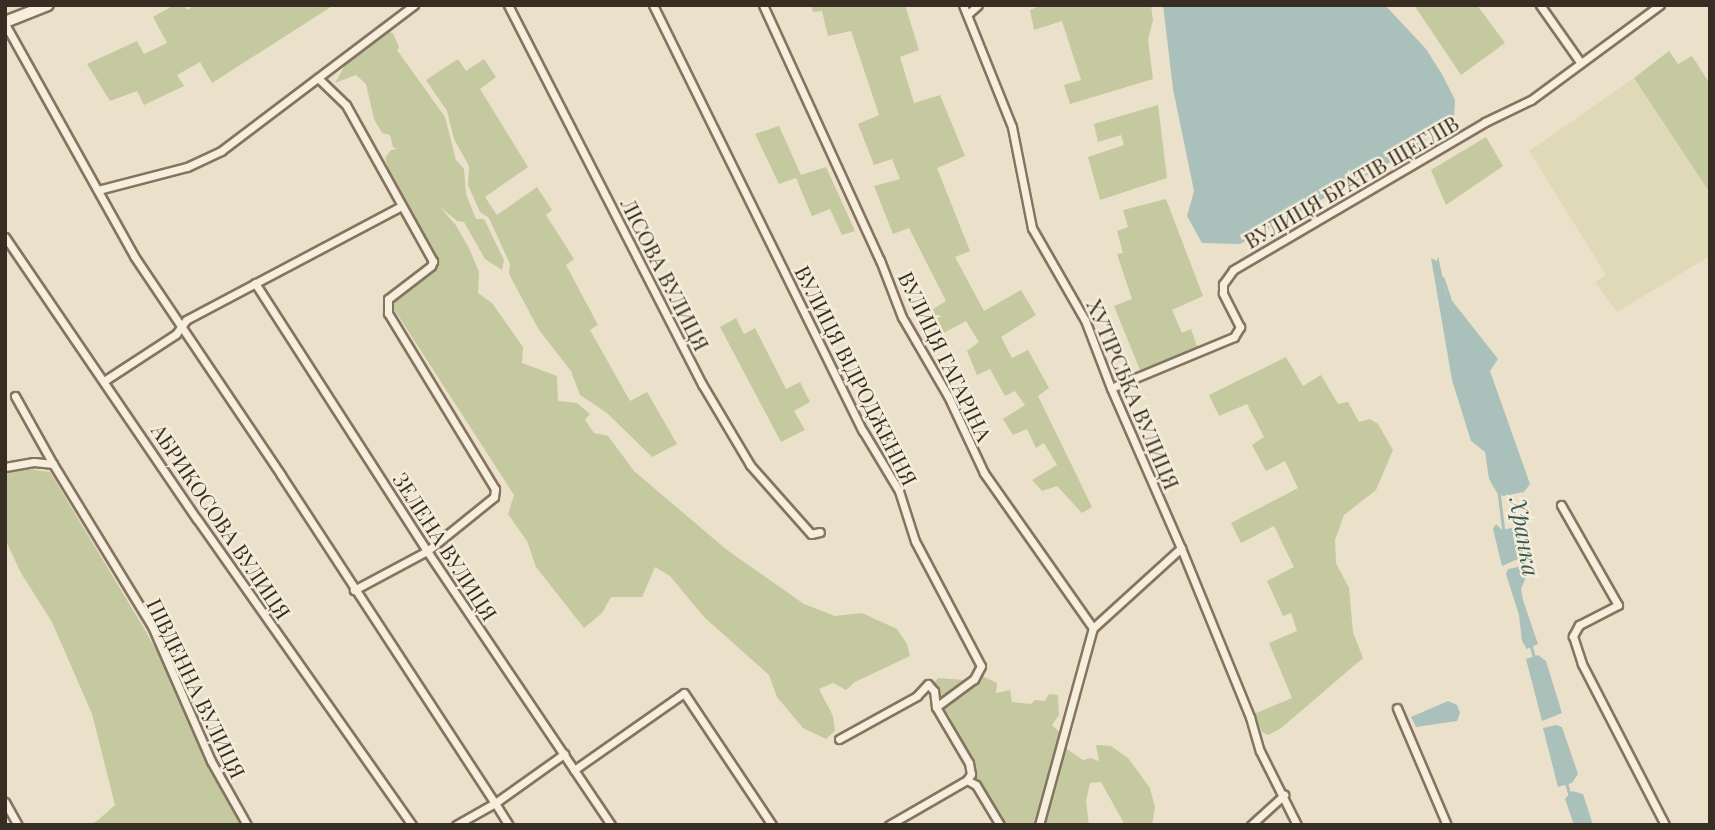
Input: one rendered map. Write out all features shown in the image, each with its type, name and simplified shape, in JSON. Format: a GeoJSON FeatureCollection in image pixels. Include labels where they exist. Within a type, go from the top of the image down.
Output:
{"type":"FeatureCollection","features":[{"type":"Feature","properties":{"kind":"street"},"geometry":{"type":"LineString","coordinates":[[48,5],[5,23],[134,256],[281,475],[509,825]]}},
{"type":"Feature","properties":{"kind":"street"},"geometry":{"type":"LineString","coordinates":[[98,190],[187,167],[221,151],[414,5]]}},
{"type":"Feature","properties":{"kind":"street","name":"ЛІСОВА ВУЛИЦЯ"},"geometry":{"type":"LineString","coordinates":[[508,5],[702,384],[750,465],[811,534],[820,533]]}},
{"type":"Feature","properties":{"kind":"street","name":"ВУЛИЦЯ ВІДРОДЖЕННЯ"},"geometry":{"type":"LineString","coordinates":[[653,5],[863,431],[899,491],[915,541],[981,666],[974,679],[936,706]]}},
{"type":"Feature","properties":{"kind":"street","name":"ВУЛИЦЯ ГАГАРІНА"},"geometry":{"type":"LineString","coordinates":[[763,5],[880,260],[902,317],[948,396],[984,473],[1093,628]]}},
{"type":"Feature","properties":{"kind":"street","name":"ХУТІРСЬКА ВУЛИЦЯ"},"geometry":{"type":"LineString","coordinates":[[963,5],[1012,127],[1032,228],[1085,320],[1250,717],[1260,751],[1284,794],[1297,825]]}},
{"type":"Feature","properties":{"kind":"street"},"geometry":{"type":"LineString","coordinates":[[968,14],[978,5]]}},
{"type":"Feature","properties":{"kind":"street"},"geometry":{"type":"LineString","coordinates":[[1540,5],[1580,62]]}},
{"type":"Feature","properties":{"kind":"street","name":"ВУЛИЦЯ БРАТІВ ЩЕГЛІВ"},"geometry":{"type":"LineString","coordinates":[[1111,388],[1234,337],[1240,327],[1223,293],[1223,284],[1233,270],[1485,122],[1531,100],[1660,5]]}},
{"type":"Feature","properties":{"kind":"street"},"geometry":{"type":"LineString","coordinates":[[318,78],[346,105],[433,261],[431,266],[388,299],[388,313],[495,489],[494,497],[427,551],[354,590]]}},
{"type":"Feature","properties":{"kind":"street"},"geometry":{"type":"LineString","coordinates":[[104,381],[176,334],[186,320],[401,206]]}},
{"type":"Feature","properties":{"kind":"street","name":"АБРИКОСОВА ВУЛИЦЯ"},"geometry":{"type":"LineString","coordinates":[[5,237],[412,825]]}},
{"type":"Feature","properties":{"kind":"street","name":"ЗЕЛЕНА ВУЛИЦЯ"},"geometry":{"type":"LineString","coordinates":[[255,283],[427,551],[611,825]]}},
{"type":"Feature","properties":{"kind":"street","name":"ПІВДЕННА ВУЛИЦЯ"},"geometry":{"type":"LineString","coordinates":[[15,396],[53,464],[152,626],[211,761],[247,825]]}},
{"type":"Feature","properties":{"kind":"street"},"geometry":{"type":"LineString","coordinates":[[5,467],[34,462],[53,464]]}},
{"type":"Feature","properties":{"kind":"street"},"geometry":{"type":"LineString","coordinates":[[1560,505],[1618,605],[1579,625],[1573,636],[1588,675],[1665,825]]}},
{"type":"Feature","properties":{"kind":"street"},"geometry":{"type":"LineString","coordinates":[[1039,825],[1093,628],[1181,548]]}},
{"type":"Feature","properties":{"kind":"street"},"geometry":{"type":"LineString","coordinates":[[839,739],[917,696],[928,684],[934,691],[936,706],[969,763],[971,774],[967,780],[888,825]]}},
{"type":"Feature","properties":{"kind":"street"},"geometry":{"type":"LineString","coordinates":[[575,770],[684,693],[772,825]]}},
{"type":"Feature","properties":{"kind":"street"},"geometry":{"type":"LineString","coordinates":[[1397,708],[1447,825]]}},
{"type":"Feature","properties":{"kind":"street"},"geometry":{"type":"LineString","coordinates":[[456,825],[495,803],[564,754]]}},
{"type":"Feature","properties":{"kind":"street"},"geometry":{"type":"LineString","coordinates":[[967,780],[975,785],[1000,825]]}},
{"type":"Feature","properties":{"kind":"street"},"geometry":{"type":"LineString","coordinates":[[1251,825],[1284,794]]}},
{"type":"Feature","properties":{"kind":"street"},"geometry":{"type":"LineString","coordinates":[[5,802],[18,825]]}},
{"type":"Feature","properties":{"kind":"shaded area"},"geometry":{"type":"Polygon","coordinates":[[[1634,78],[1710,193],[1710,256],[1617,312],[1595,282],[1606,275],[1529,151],[1634,78]]]}},
{"type":"Feature","properties":{"kind":"green space"},"geometry":{"type":"Polygon","coordinates":[[[174,5],[184,5],[187,10],[195,5],[334,5],[212,83],[200,62],[177,75],[184,86],[144,105],[137,91],[110,101],[87,64],[137,41],[144,54],[167,43],[153,17],[174,5]]]}},
{"type":"Feature","properties":{"kind":"green space"},"geometry":{"type":"Polygon","coordinates":[[[811,5],[905,5],[919,50],[900,57],[914,103],[940,95],[965,156],[937,168],[970,251],[955,257],[984,311],[1021,290],[1036,315],[1001,337],[1012,358],[1028,350],[1049,388],[1038,396],[1092,507],[1082,513],[1057,486],[1042,491],[1032,480],[1057,465],[1044,443],[1036,448],[1027,429],[1013,435],[1003,419],[1025,405],[1015,391],[1005,396],[990,369],[977,375],[967,351],[979,342],[966,321],[938,336],[925,314],[946,301],[909,228],[893,234],[874,186],[900,179],[892,159],[874,165],[858,124],[879,115],[851,31],[828,36],[822,11],[813,12],[811,5]]]}},
{"type":"Feature","properties":{"kind":"green space"},"geometry":{"type":"Polygon","coordinates":[[[1041,5],[1151,5],[1153,20],[1148,40],[1153,79],[1070,104],[1064,85],[1081,80],[1062,21],[1034,30],[1030,10],[1041,5]]]}},
{"type":"Feature","properties":{"kind":"green space"},"geometry":{"type":"Polygon","coordinates":[[[1414,5],[1477,5],[1505,43],[1461,75],[1414,5]]]}},
{"type":"Feature","properties":{"kind":"green space"},"geometry":{"type":"Polygon","coordinates":[[[380,29],[393,33],[399,47],[397,50],[445,117],[456,160],[464,169],[466,194],[476,219],[484,219],[504,260],[502,270],[485,259],[464,222],[457,221],[439,206],[455,224],[469,248],[479,272],[478,293],[492,303],[523,347],[522,363],[557,376],[558,401],[577,403],[590,414],[585,420],[594,433],[608,436],[634,471],[727,550],[804,604],[835,616],[862,613],[897,629],[907,644],[910,656],[855,682],[846,690],[833,683],[819,689],[833,716],[835,731],[826,739],[803,728],[777,697],[769,675],[704,617],[670,576],[655,567],[642,597],[611,597],[602,613],[584,628],[536,567],[527,541],[508,514],[514,495],[392,306],[399,293],[438,264],[430,245],[417,232],[390,174],[385,158],[391,150],[397,149],[393,147],[390,135],[382,133],[374,119],[366,84],[356,75],[335,83],[351,54],[380,29]]]}},
{"type":"Feature","properties":{"kind":"green space"},"geometry":{"type":"Polygon","coordinates":[[[1669,51],[1678,64],[1692,56],[1710,84],[1710,193],[1634,78],[1669,51]]]}},
{"type":"Feature","properties":{"kind":"green space"},"geometry":{"type":"Polygon","coordinates":[[[458,59],[466,71],[484,59],[496,77],[480,89],[528,167],[485,197],[497,215],[537,187],[552,210],[546,215],[574,259],[566,265],[598,325],[590,330],[630,401],[647,392],[677,444],[652,457],[607,413],[580,395],[571,371],[539,330],[509,274],[510,264],[489,218],[480,212],[468,185],[469,166],[454,139],[447,111],[426,80],[458,59]]]}},
{"type":"Feature","properties":{"kind":"green space"},"geometry":{"type":"Polygon","coordinates":[[[1158,105],[1167,178],[1100,200],[1088,157],[1124,145],[1121,135],[1098,142],[1094,124],[1158,105]]]}},
{"type":"Feature","properties":{"kind":"green space"},"geometry":{"type":"Polygon","coordinates":[[[779,126],[801,175],[826,167],[855,231],[842,235],[830,209],[812,216],[796,178],[779,184],[755,134],[779,126]]]}},
{"type":"Feature","properties":{"kind":"green space"},"geometry":{"type":"Polygon","coordinates":[[[1486,137],[1503,166],[1446,205],[1431,170],[1486,137]]]}},
{"type":"Feature","properties":{"kind":"green space"},"geometry":{"type":"Polygon","coordinates":[[[1166,199],[1203,296],[1172,310],[1182,333],[1191,329],[1199,352],[1142,375],[1114,306],[1132,299],[1117,254],[1123,253],[1117,231],[1128,227],[1123,210],[1166,199]]]}},
{"type":"Feature","properties":{"kind":"green space"},"geometry":{"type":"Polygon","coordinates":[[[736,318],[744,334],[755,328],[786,389],[800,382],[810,402],[794,411],[805,430],[781,442],[720,327],[736,318]]]}},
{"type":"Feature","properties":{"kind":"green space"},"geometry":{"type":"Polygon","coordinates":[[[1286,357],[1303,386],[1321,375],[1338,404],[1348,402],[1359,422],[1370,419],[1378,424],[1393,450],[1376,490],[1344,515],[1335,540],[1336,563],[1349,588],[1353,632],[1363,658],[1280,729],[1268,735],[1262,732],[1254,714],[1292,698],[1269,643],[1297,631],[1291,613],[1283,616],[1267,581],[1294,567],[1274,526],[1241,543],[1231,523],[1298,488],[1285,461],[1266,471],[1252,445],[1264,437],[1247,404],[1219,416],[1209,395],[1286,357]]]}},
{"type":"Feature","properties":{"kind":"green space"},"geometry":{"type":"Polygon","coordinates":[[[22,468],[50,472],[145,630],[253,825],[88,825],[97,821],[115,805],[92,714],[52,622],[21,573],[5,539],[5,470],[22,468]]]}},
{"type":"Feature","properties":{"kind":"green space"},"geometry":{"type":"Polygon","coordinates":[[[980,675],[997,683],[996,693],[1010,690],[1012,702],[1031,704],[1035,700],[1045,701],[1049,694],[1058,695],[1059,715],[1052,725],[1064,737],[1064,747],[1083,760],[1090,758],[1099,761],[1096,745],[1111,746],[1128,758],[1150,788],[1155,807],[1152,825],[1125,825],[1101,782],[1090,783],[1086,801],[1089,825],[1004,825],[971,772],[971,763],[949,715],[930,696],[928,689],[938,678],[964,680],[980,675]]]}},
{"type":"Feature","properties":{"kind":"water"},"geometry":{"type":"Polygon","coordinates":[[[1163,5],[1385,5],[1426,49],[1443,76],[1455,100],[1454,118],[1411,151],[1240,244],[1202,243],[1187,216],[1194,191],[1173,89],[1163,5]]]}},
{"type":"Feature","properties":{"kind":"water"},"geometry":{"type":"Polygon","coordinates":[[[1438,256],[1446,293],[1498,359],[1490,371],[1530,484],[1524,492],[1503,496],[1497,493],[1489,479],[1485,452],[1471,441],[1452,380],[1431,258],[1437,261],[1438,256]]]}},
{"type":"Feature","properties":{"kind":"water"},"geometry":{"type":"Polygon","coordinates":[[[1496,524],[1502,530],[1516,527],[1527,555],[1502,566],[1493,529],[1496,524]]]}},
{"type":"Feature","properties":{"kind":"water"},"geometry":{"type":"Polygon","coordinates":[[[1522,566],[1526,577],[1521,589],[1523,600],[1538,644],[1527,649],[1522,641],[1519,615],[1506,574],[1508,569],[1522,566]]]}},
{"type":"Feature","properties":{"kind":"water"},"geometry":{"type":"Polygon","coordinates":[[[1538,655],[1546,661],[1562,713],[1542,721],[1526,659],[1538,655]]]}},
{"type":"Feature","properties":{"kind":"water"},"geometry":{"type":"Polygon","coordinates":[[[1448,701],[1457,705],[1460,713],[1457,721],[1416,727],[1411,717],[1448,701]]]}},
{"type":"Feature","properties":{"kind":"water"},"geometry":{"type":"Polygon","coordinates":[[[1556,725],[1562,727],[1578,774],[1572,783],[1558,787],[1543,728],[1556,725]]]}},
{"type":"Feature","properties":{"kind":"water"},"geometry":{"type":"Polygon","coordinates":[[[1572,791],[1583,794],[1593,825],[1574,825],[1565,799],[1572,791]]]}},
{"type":"Feature","properties":{"kind":"waterway","name":"Хранка"},"geometry":{"type":"LineString","coordinates":[[1443,278],[1450,298]]}},
{"type":"Feature","properties":{"kind":"waterway","name":"Хранка"},"geometry":{"type":"LineString","coordinates":[[1499,492],[1504,530]]}},
{"type":"Feature","properties":{"kind":"waterway","name":"Хранка"},"geometry":{"type":"LineString","coordinates":[[1531,645],[1535,659]]}},
{"type":"Feature","properties":{"kind":"waterway","name":"Хранка"},"geometry":{"type":"LineString","coordinates":[[1566,781],[1570,795]]}}]}
